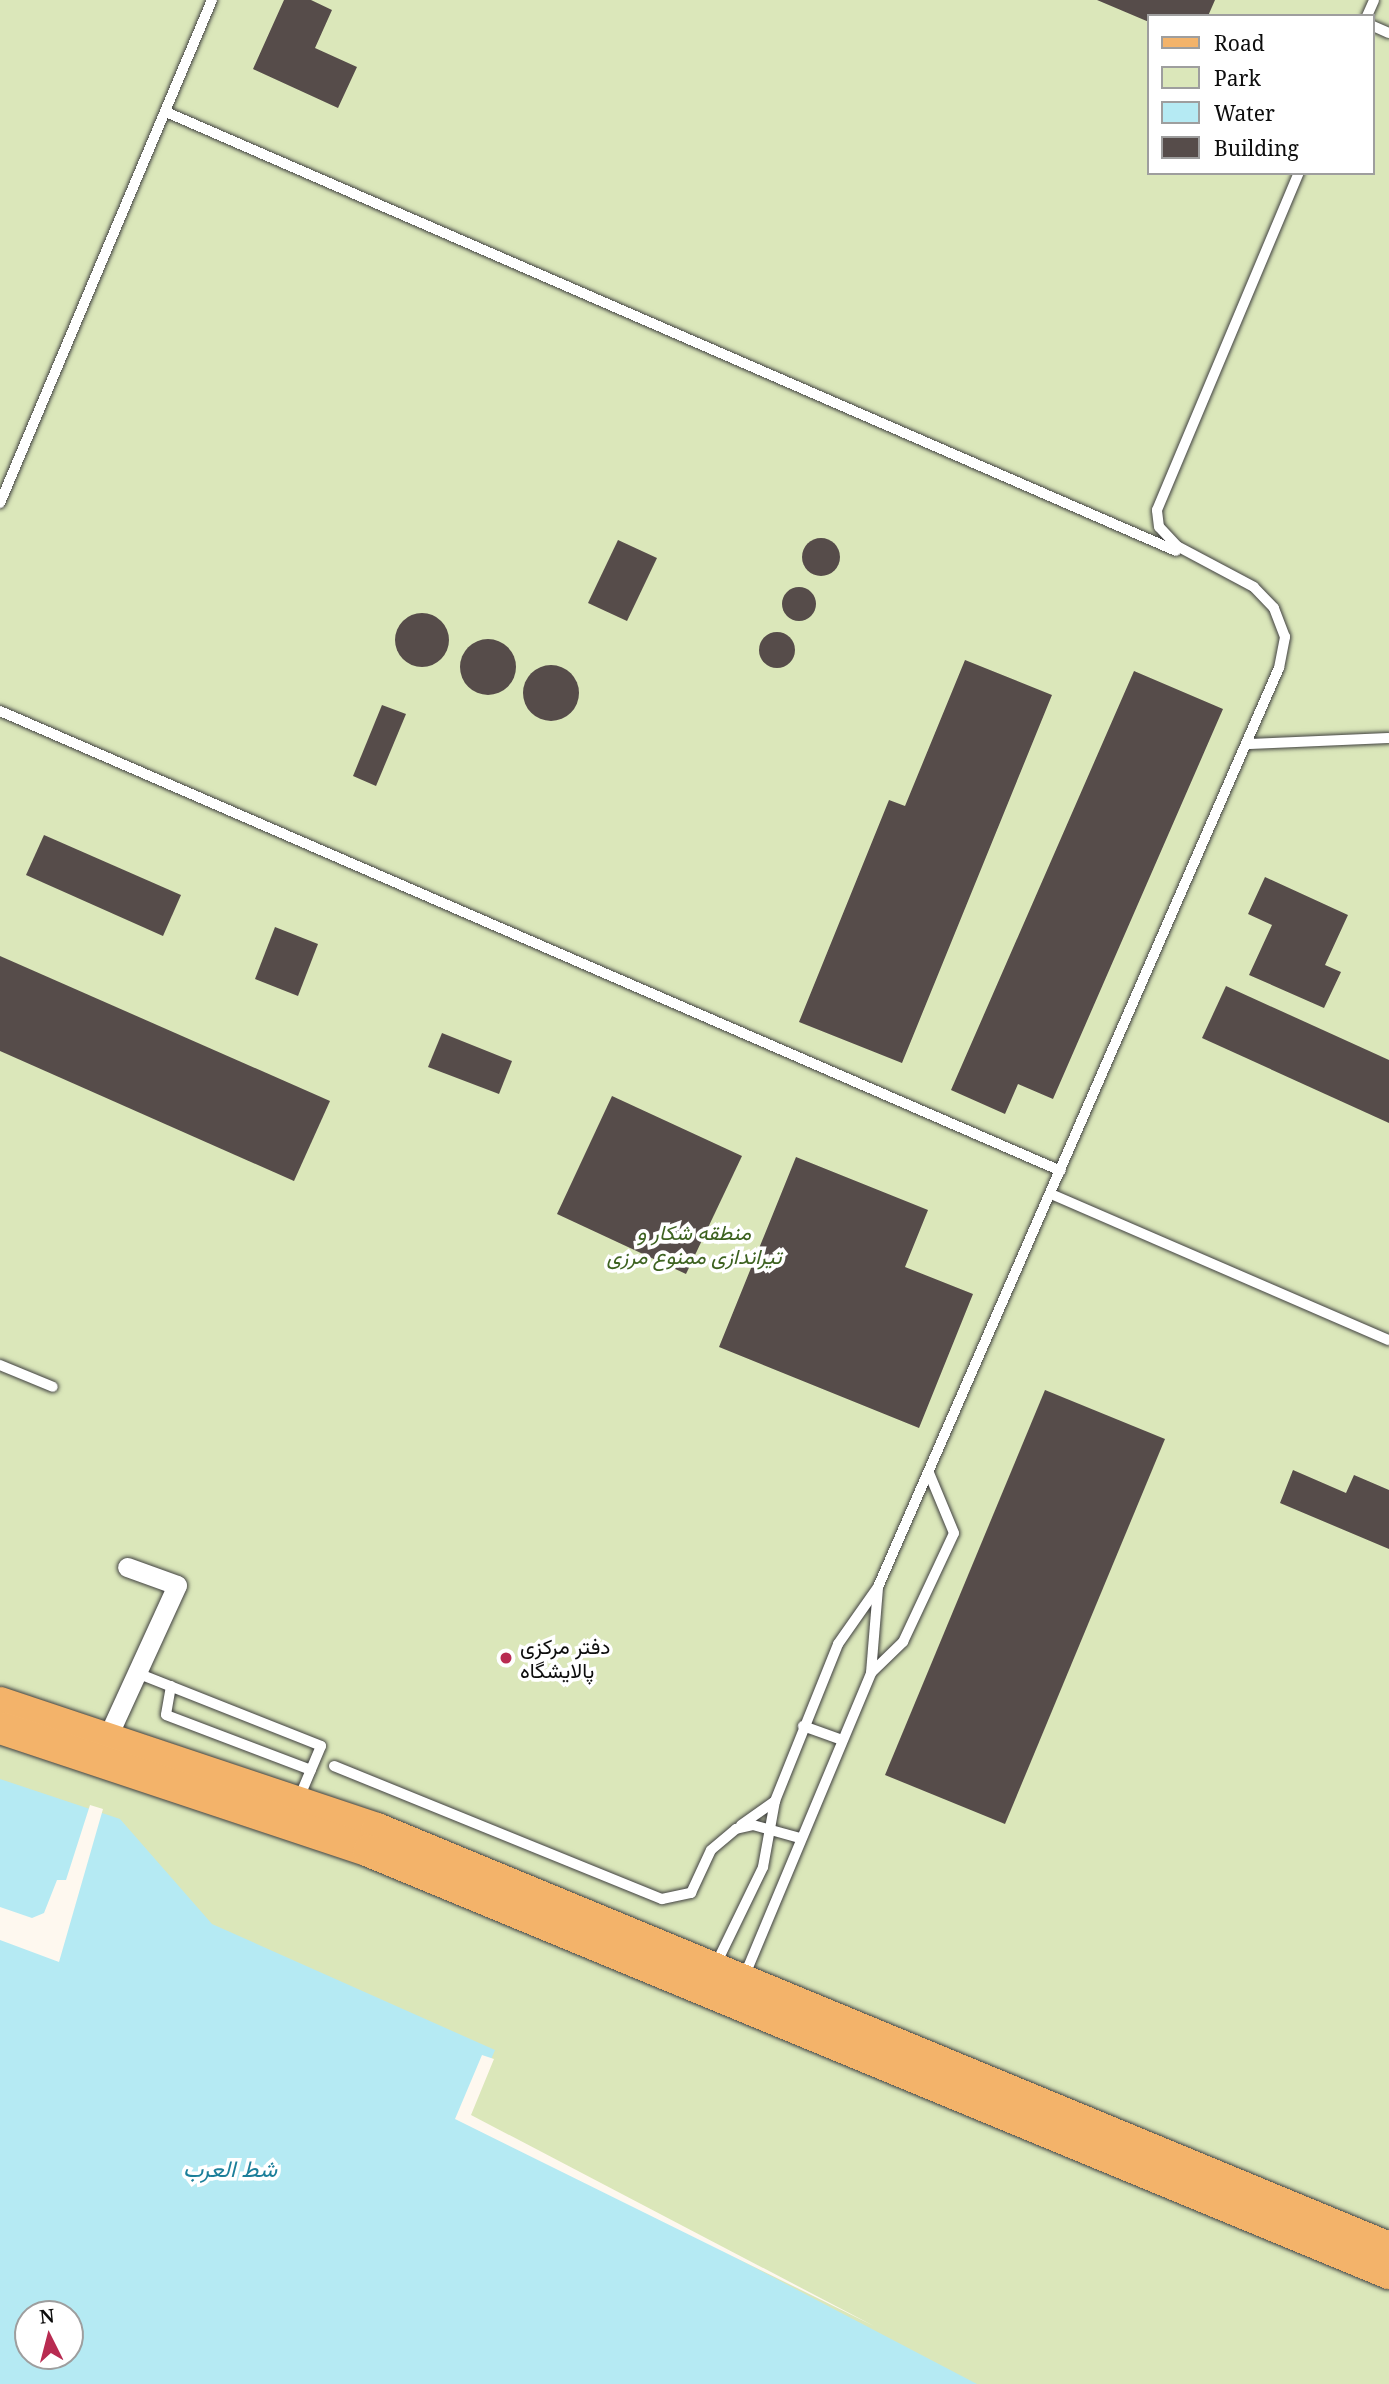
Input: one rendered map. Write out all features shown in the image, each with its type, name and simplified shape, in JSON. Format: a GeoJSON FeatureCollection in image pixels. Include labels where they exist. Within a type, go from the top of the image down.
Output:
{"type":"FeatureCollection","features":[{"type":"Feature","properties":{"kind":"main road"},"geometry":{"type":"LineString","coordinates":[[0,1703],[298,1801],[728,1974],[1389,2248]]}},
{"type":"Feature","properties":{"kind":"main road"},"geometry":{"type":"LineString","coordinates":[[0,1728],[369,1851],[1389,2273]]}},
{"type":"Feature","properties":{"kind":"street"},"geometry":{"type":"LineString","coordinates":[[107,1738],[177,1585],[128,1567]]}},
{"type":"Feature","properties":{"kind":"lane"},"geometry":{"type":"LineString","coordinates":[[0,503],[212,0]]}},
{"type":"Feature","properties":{"kind":"lane"},"geometry":{"type":"LineString","coordinates":[[166,112],[1209,565],[1254,587],[1274,608],[1285,637],[1249,744],[929,1473],[878,1587],[838,1644],[803,1726],[775,1801],[763,1867],[728,1974]]}},
{"type":"Feature","properties":{"kind":"lane"},"geometry":{"type":"LineString","coordinates":[[1209,565],[1166,536],[1157,510],[1298,175]]}},
{"type":"Feature","properties":{"kind":"lane"},"geometry":{"type":"LineString","coordinates":[[0,711],[1061,1171]]}},
{"type":"Feature","properties":{"kind":"lane"},"geometry":{"type":"LineString","coordinates":[[1249,744],[1389,738]]}},
{"type":"Feature","properties":{"kind":"lane"},"geometry":{"type":"LineString","coordinates":[[1051,1194],[1389,1340]]}},
{"type":"Feature","properties":{"kind":"lane"},"geometry":{"type":"LineString","coordinates":[[0,1366],[53,1387]]}},
{"type":"Feature","properties":{"kind":"lane"},"geometry":{"type":"LineString","coordinates":[[871,1673],[903,1642],[954,1532],[929,1473]]}},
{"type":"Feature","properties":{"kind":"lane"},"geometry":{"type":"LineString","coordinates":[[728,1974],[800,1839],[871,1673],[878,1587]]}},
{"type":"Feature","properties":{"kind":"lane"},"geometry":{"type":"LineString","coordinates":[[137,1673],[321,1746],[298,1801]]}},
{"type":"Feature","properties":{"kind":"lane"},"geometry":{"type":"LineString","coordinates":[[171,1686],[166,1715],[311,1770]]}},
{"type":"Feature","properties":{"kind":"lane"},"geometry":{"type":"LineString","coordinates":[[803,1726],[842,1740]]}},
{"type":"Feature","properties":{"kind":"lane"},"geometry":{"type":"LineString","coordinates":[[334,1766],[662,1899],[691,1894],[711,1850],[775,1801]]}},
{"type":"Feature","properties":{"kind":"lane"},"geometry":{"type":"LineString","coordinates":[[736,1829],[770,1830],[800,1839]]}},
{"type":"Feature","properties":{"kind":"green space","name":"منطقه شکار و تیراندازی ممنوع مرزی"},"geometry":{"type":"Polygon","coordinates":[[[0,0],[1389,0],[1389,2384],[0,2384],[0,0]]]}},
{"type":"Feature","properties":{"kind":"water","name":"شط العرب"},"geometry":{"type":"Polygon","coordinates":[[[0,1779],[120,1819],[212,1924],[495,2050],[467,2117],[977,2384],[0,2384],[0,1779]]]}},
{"type":"Feature","properties":{"kind":"pier"},"geometry":{"type":"Polygon","coordinates":[[[90,1805],[103,1809],[59,1962],[0,1940],[0,1907],[32,1918],[44,1913],[57,1880],[66,1880],[90,1805]]]}},
{"type":"Feature","properties":{"kind":"pier"},"geometry":{"type":"Polygon","coordinates":[[[482,2055],[494,2059],[471,2115],[874,2326],[455,2119],[482,2055]]]}},
{"type":"Feature","properties":{"kind":"building"},"geometry":{"type":"Polygon","coordinates":[[[284,0],[311,0],[332,10],[315,48],[357,67],[338,108],[253,69],[284,0]]]}},
{"type":"Feature","properties":{"kind":"building"},"geometry":{"type":"Polygon","coordinates":[[[1097,0],[1215,0],[1209,14],[1148,14],[1148,22],[1097,0]]]}},
{"type":"Feature","properties":{"kind":"building"},"geometry":{"type":"Polygon","coordinates":[[[821,538],[834,544],[840,557],[834,570],[821,576],[808,570],[802,557],[808,544],[821,538]]]}},
{"type":"Feature","properties":{"kind":"building"},"geometry":{"type":"Polygon","coordinates":[[[618,540],[657,558],[627,621],[588,603],[618,540]]]}},
{"type":"Feature","properties":{"kind":"building"},"geometry":{"type":"Polygon","coordinates":[[[799,587],[811,592],[816,604],[811,616],[799,621],[787,616],[782,604],[787,592],[799,587]]]}},
{"type":"Feature","properties":{"kind":"building"},"geometry":{"type":"Polygon","coordinates":[[[422,613],[441,621],[449,640],[441,659],[422,667],[403,659],[395,640],[403,621],[422,613]]]}},
{"type":"Feature","properties":{"kind":"building"},"geometry":{"type":"Polygon","coordinates":[[[777,632],[790,637],[795,650],[790,663],[777,668],[764,663],[759,650],[764,637],[777,632]]]}},
{"type":"Feature","properties":{"kind":"building"},"geometry":{"type":"Polygon","coordinates":[[[483,639],[493,639],[508,647],[514,656],[514,678],[508,687],[493,695],[483,695],[465,683],[460,672],[460,662],[472,644],[483,639]]]}},
{"type":"Feature","properties":{"kind":"building"},"geometry":{"type":"Polygon","coordinates":[[[965,660],[1052,695],[902,1063],[799,1022],[889,800],[905,806],[965,660]]]}},
{"type":"Feature","properties":{"kind":"building"},"geometry":{"type":"Polygon","coordinates":[[[551,665],[562,667],[571,673],[577,682],[577,704],[571,713],[562,719],[551,721],[540,719],[531,713],[525,704],[523,693],[525,682],[531,673],[540,667],[551,665]]]}},
{"type":"Feature","properties":{"kind":"building"},"geometry":{"type":"Polygon","coordinates":[[[1134,671],[1223,709],[1053,1099],[1018,1084],[1005,1114],[951,1090],[1134,671]]]}},
{"type":"Feature","properties":{"kind":"building"},"geometry":{"type":"Polygon","coordinates":[[[382,705],[406,714],[376,786],[353,776],[382,705]]]}},
{"type":"Feature","properties":{"kind":"building"},"geometry":{"type":"Polygon","coordinates":[[[44,835],[181,895],[163,936],[26,875],[44,835]]]}},
{"type":"Feature","properties":{"kind":"building"},"geometry":{"type":"Polygon","coordinates":[[[1265,877],[1348,915],[1325,965],[1341,972],[1324,1008],[1249,975],[1272,925],[1248,914],[1265,877]]]}},
{"type":"Feature","properties":{"kind":"building"},"geometry":{"type":"Polygon","coordinates":[[[275,927],[318,944],[298,996],[255,979],[275,927]]]}},
{"type":"Feature","properties":{"kind":"building"},"geometry":{"type":"Polygon","coordinates":[[[0,956],[330,1101],[294,1181],[0,1051],[0,956]]]}},
{"type":"Feature","properties":{"kind":"building"},"geometry":{"type":"Polygon","coordinates":[[[1226,986],[1389,1060],[1389,1123],[1202,1038],[1226,986]]]}},
{"type":"Feature","properties":{"kind":"building"},"geometry":{"type":"Polygon","coordinates":[[[442,1033],[512,1061],[499,1094],[428,1067],[442,1033]]]}},
{"type":"Feature","properties":{"kind":"building"},"geometry":{"type":"Polygon","coordinates":[[[612,1096],[742,1156],[686,1274],[557,1214],[612,1096]]]}},
{"type":"Feature","properties":{"kind":"building"},"geometry":{"type":"Polygon","coordinates":[[[796,1157],[928,1210],[905,1267],[973,1294],[919,1428],[719,1347],[796,1157]]]}},
{"type":"Feature","properties":{"kind":"building"},"geometry":{"type":"Polygon","coordinates":[[[1045,1390],[1165,1439],[1005,1824],[885,1775],[1045,1390]]]}},
{"type":"Feature","properties":{"kind":"building"},"geometry":{"type":"Polygon","coordinates":[[[1293,1470],[1346,1493],[1354,1475],[1389,1490],[1389,1549],[1280,1503],[1293,1470]]]}},
{"type":"Feature","properties":{"kind":"place","name":"دفتر مرکزی پالایشگاه"},"geometry":{"type":"Point","coordinates":[506,1658]}}]}
